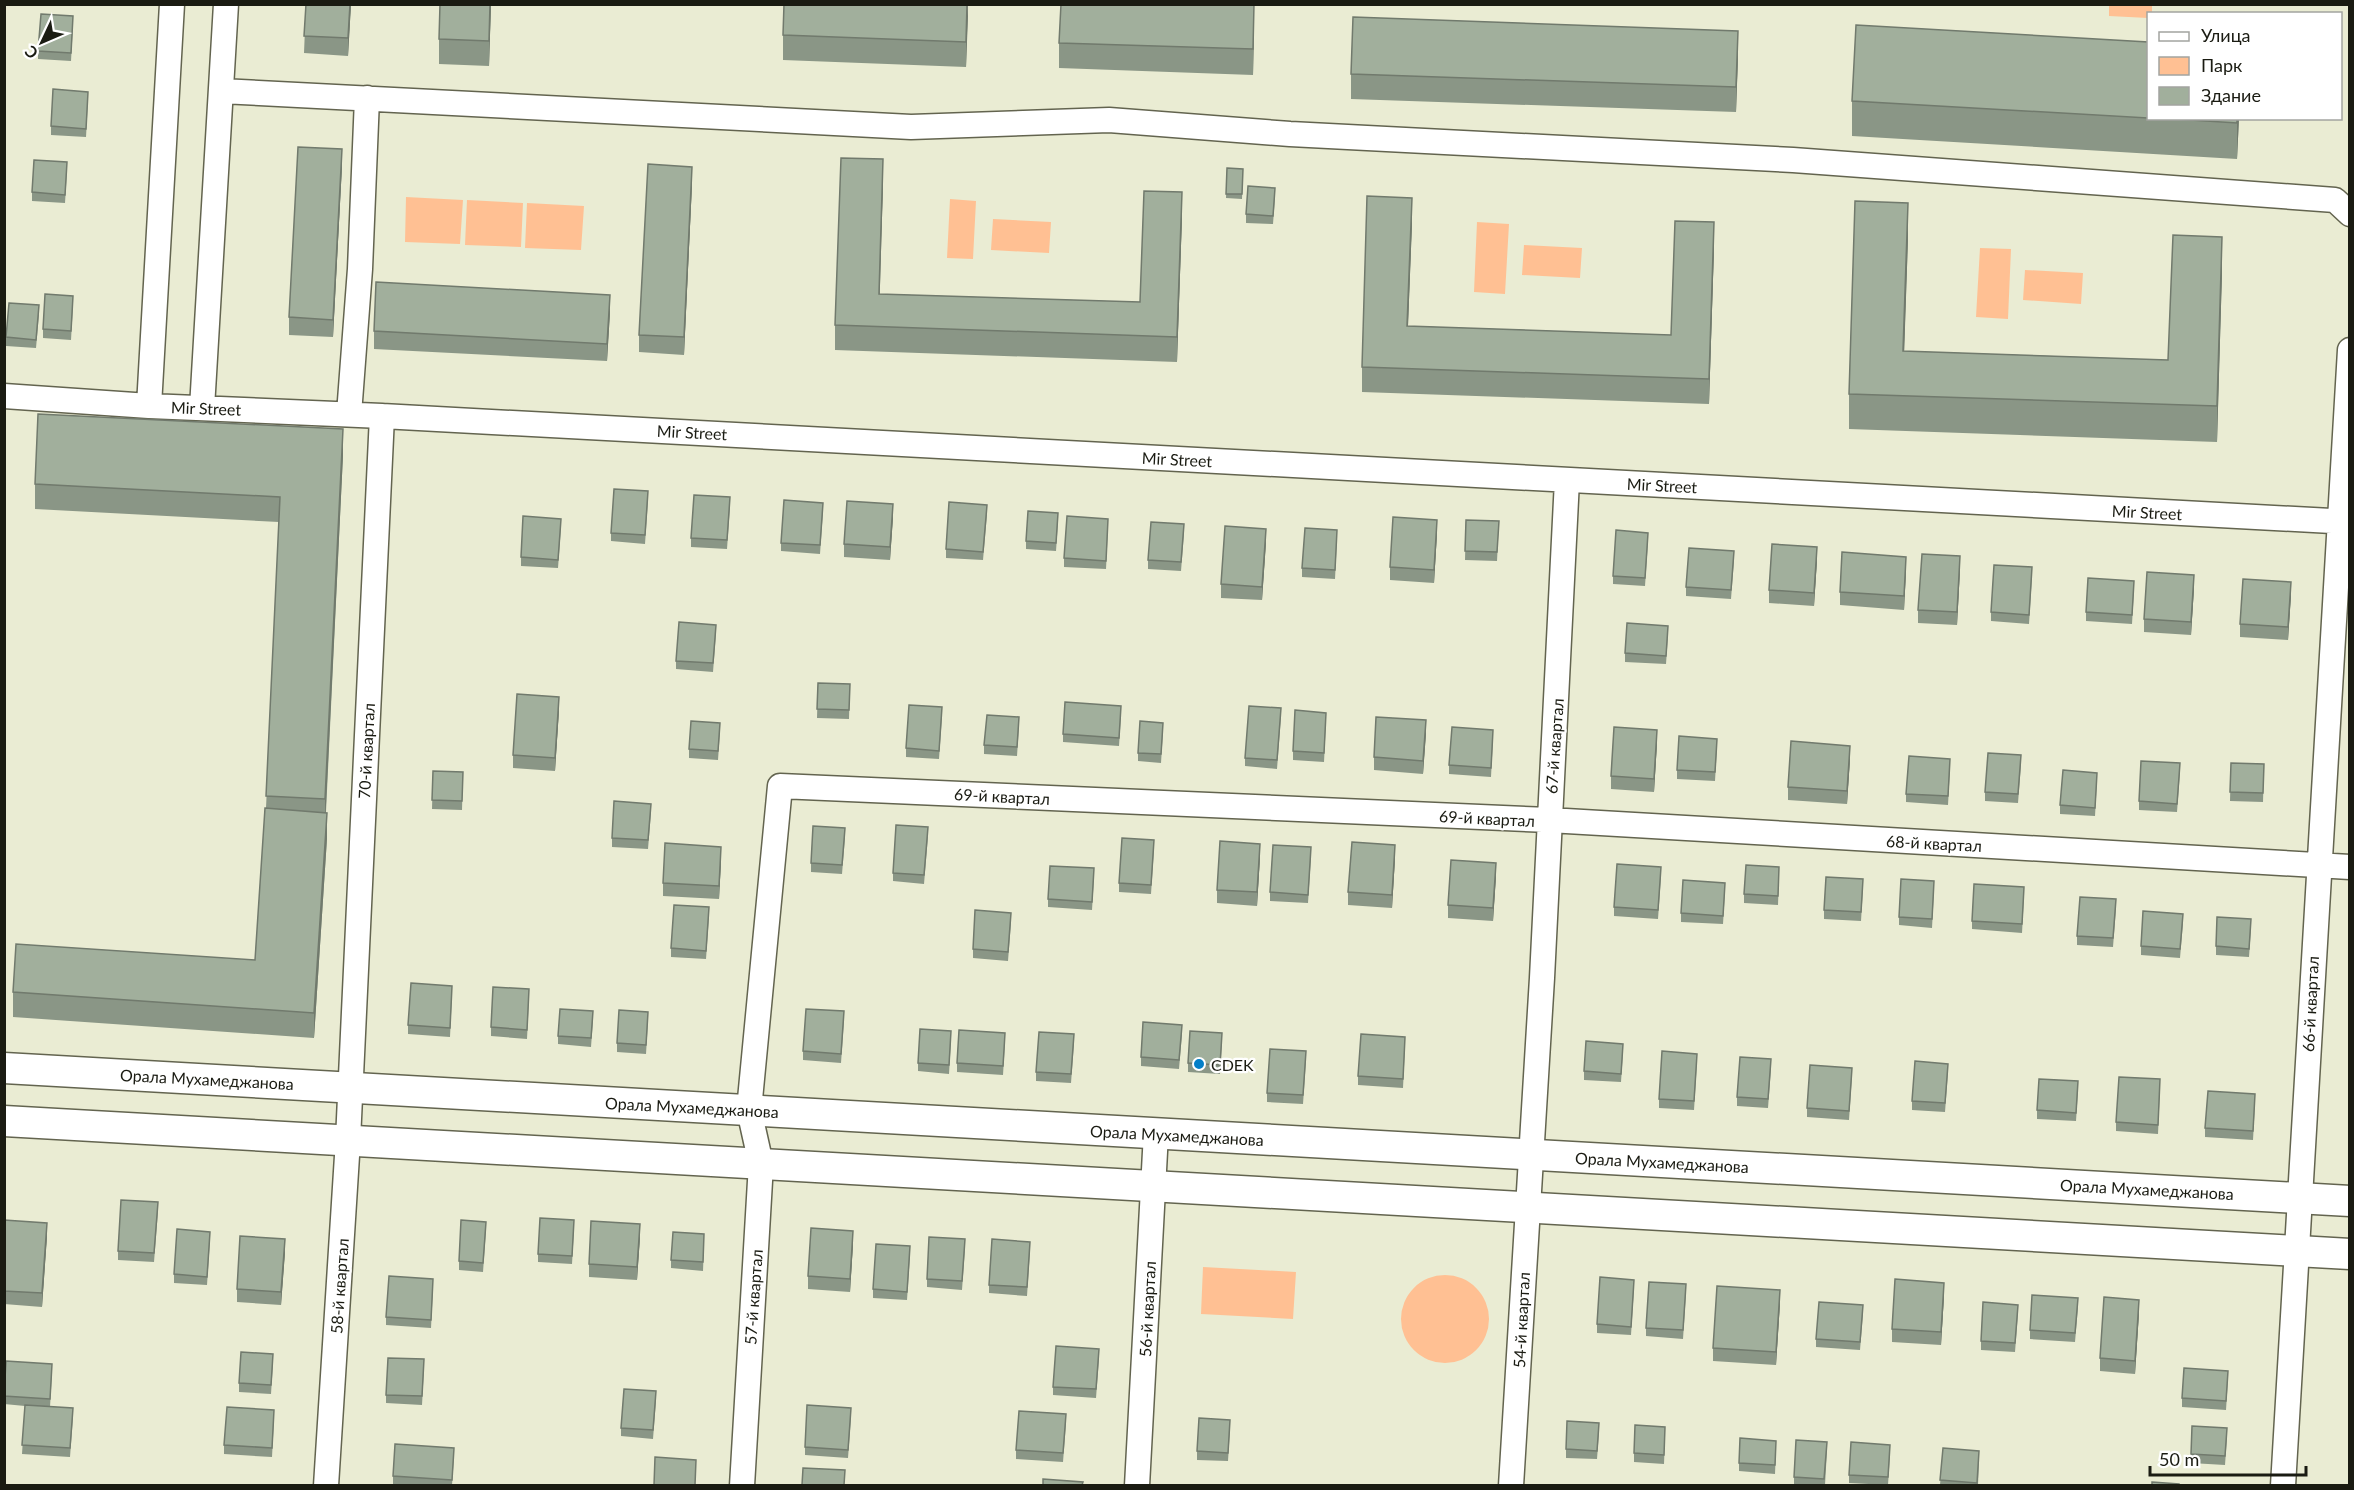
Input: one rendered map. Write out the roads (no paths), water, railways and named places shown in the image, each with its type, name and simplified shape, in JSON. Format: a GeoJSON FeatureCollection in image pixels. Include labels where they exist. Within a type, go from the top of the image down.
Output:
{"type":"FeatureCollection","features":[{"type":"Feature","properties":{"kind":"street"},"geometry":{"type":"LineString","coordinates":[[149,406],[172,4]]}},
{"type":"Feature","properties":{"kind":"street"},"geometry":{"type":"LineString","coordinates":[[202,408],[226,4]]}},
{"type":"Feature","properties":{"kind":"street"},"geometry":{"type":"LineString","coordinates":[[221,91],[911,127],[1109,120],[1301,134],[1793,160],[2335,201],[2349,209]]}},
{"type":"Feature","properties":{"kind":"street"},"geometry":{"type":"LineString","coordinates":[[349,414],[360,269],[367,99]]}},
{"type":"Feature","properties":{"kind":"street","name":"66-й квартал"},"geometry":{"type":"LineString","coordinates":[[2283,1485],[2318,865],[2344,522],[2349,350]]}},
{"type":"Feature","properties":{"kind":"street","name":"Mir Street"},"geometry":{"type":"LineString","coordinates":[[4,396],[149,406],[349,414],[2344,522]]}},
{"type":"Feature","properties":{"kind":"street","name":"70-й квартал"},"geometry":{"type":"LineString","coordinates":[[350,1087],[382,416]]}},
{"type":"Feature","properties":{"kind":"street","name":"67-й квартал"},"geometry":{"type":"LineString","coordinates":[[1531,1155],[1567,480]]}},
{"type":"Feature","properties":{"kind":"street","name":"69-й квартал"},"geometry":{"type":"LineString","coordinates":[[749,1110],[780,786],[1549,820]]}},
{"type":"Feature","properties":{"kind":"street","name":"68-й квартал"},"geometry":{"type":"LineString","coordinates":[[1549,820],[2349,867]]}},
{"type":"Feature","properties":{"kind":"street","name":"Орала Мухамеджанова"},"geometry":{"type":"LineString","coordinates":[[4,1068],[2349,1201]]}},
{"type":"Feature","properties":{"kind":"street","name":"58-й квартал"},"geometry":{"type":"LineString","coordinates":[[326,1485],[350,1087]]}},
{"type":"Feature","properties":{"kind":"street","name":"57-й квартал"},"geometry":{"type":"LineString","coordinates":[[742,1485],[761,1164],[749,1110]]}},
{"type":"Feature","properties":{"kind":"street"},"geometry":{"type":"LineString","coordinates":[[4,1121],[2349,1254]]}},
{"type":"Feature","properties":{"kind":"street","name":"56-й квартал"},"geometry":{"type":"LineString","coordinates":[[1137,1485],[1156,1133]]}},
{"type":"Feature","properties":{"kind":"street","name":"54-й квартал"},"geometry":{"type":"LineString","coordinates":[[1515,1484],[1531,1155]]}},
{"type":"Feature","properties":{"kind":"place","name":"CDEK"},"geometry":{"type":"Point","coordinates":[1199,1064]}}]}
